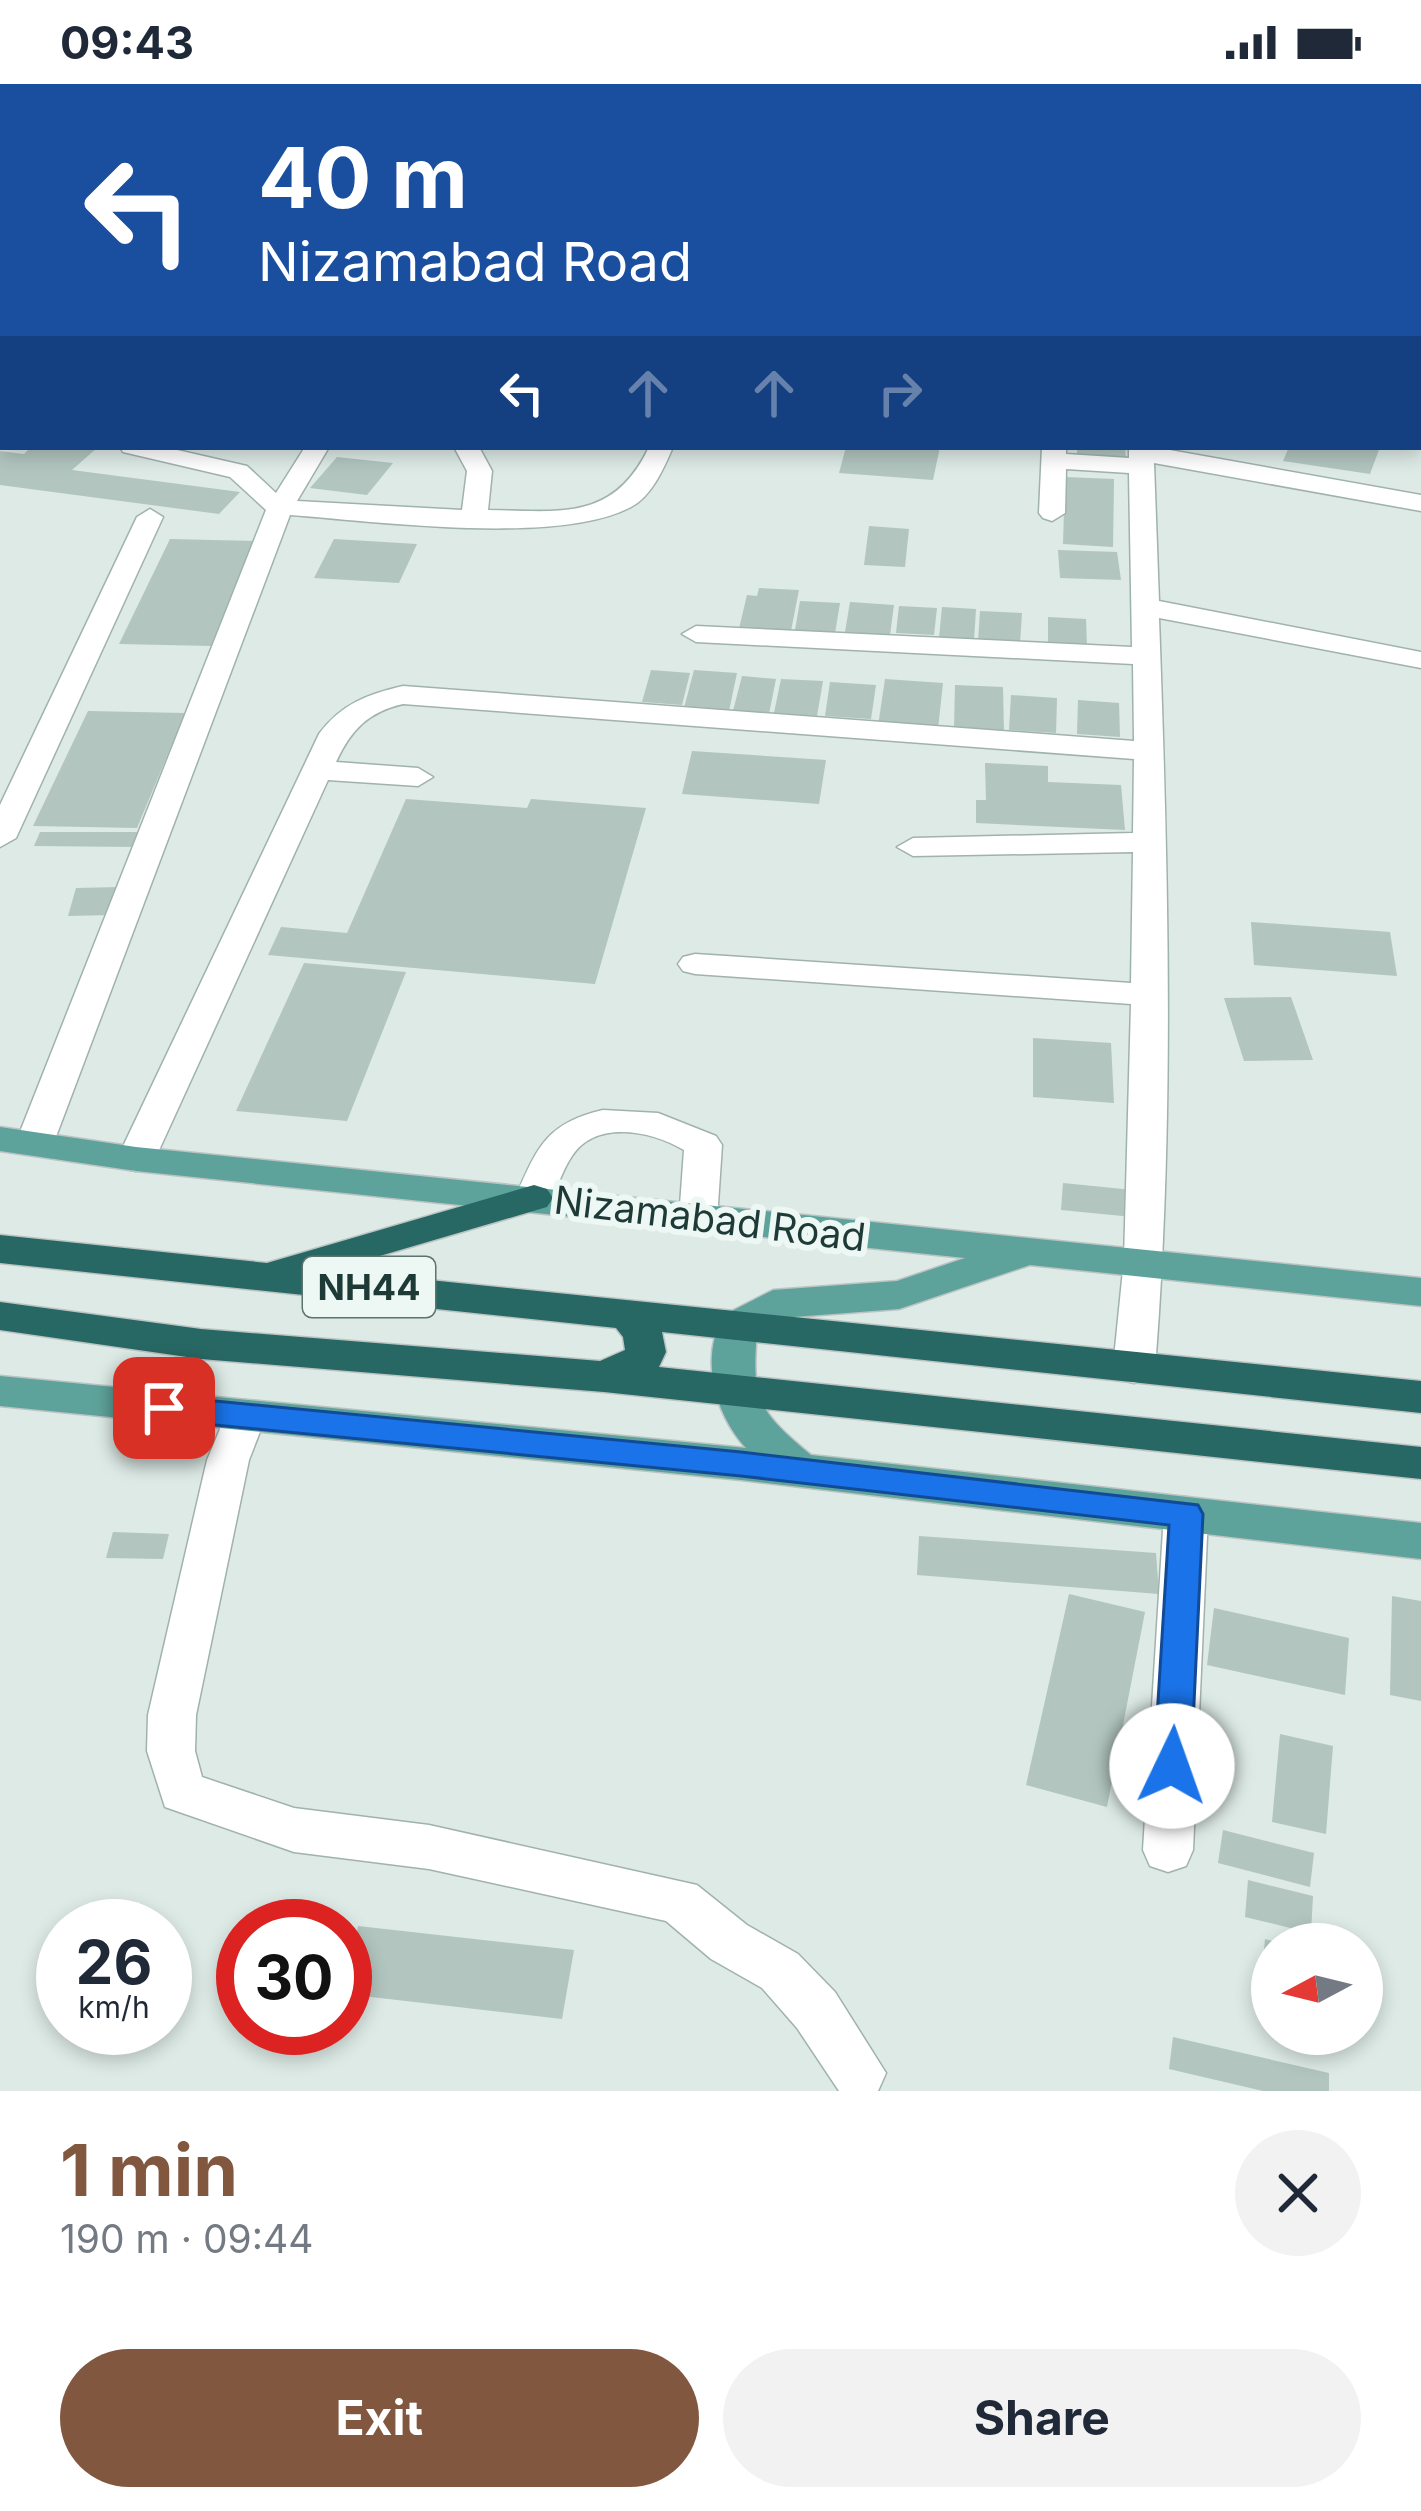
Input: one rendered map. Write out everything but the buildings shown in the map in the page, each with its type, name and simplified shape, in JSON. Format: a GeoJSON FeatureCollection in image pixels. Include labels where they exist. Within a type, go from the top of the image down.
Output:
{"type":"FeatureCollection","features":[{"type":"Feature","properties":{"kind":"highway"},"geometry":{"type":"LineString","coordinates":[[261,1276],[534,1198]]}},
{"type":"Feature","properties":{"kind":"highway","name":"NH44"},"geometry":{"type":"LineString","coordinates":[[0,1249],[1421,1396]]}},
{"type":"Feature","properties":{"kind":"highway"},"geometry":{"type":"LineString","coordinates":[[604,1378],[643,1359],[648,1347],[644,1334],[626,1313]]}},
{"type":"Feature","properties":{"kind":"highway","name":"NH44"},"geometry":{"type":"LineString","coordinates":[[0,1316],[201,1344],[342,1352],[1421,1462]]}},
{"type":"Feature","properties":{"kind":"main road","name":"Nizamabad Road"},"geometry":{"type":"LineString","coordinates":[[17,1140],[136,1159],[1421,1292]]}},
{"type":"Feature","properties":{"kind":"main road"},"geometry":{"type":"LineString","coordinates":[[800,1471],[748,1426],[730,1390],[737,1325],[773,1304],[899,1295],[1026,1252]]}},
{"type":"Feature","properties":{"kind":"main road"},"geometry":{"type":"LineString","coordinates":[[0,1391],[800,1471],[1421,1541]]}},
{"type":"Feature","properties":{"kind":"street"},"geometry":{"type":"LineString","coordinates":[[145,450],[238,471],[248,476],[266,500],[280,507],[473,518],[596,512],[622,504],[659,450]]}},
{"type":"Feature","properties":{"kind":"street"},"geometry":{"type":"LineString","coordinates":[[17,1140],[280,507],[315,450]]}},
{"type":"Feature","properties":{"kind":"street"},"geometry":{"type":"LineString","coordinates":[[468,450],[478,464],[481,484],[473,518]]}},
{"type":"Feature","properties":{"kind":"street"},"geometry":{"type":"LineString","coordinates":[[1052,513],[1054,454],[1142,456],[1421,502]]}},
{"type":"Feature","properties":{"kind":"street"},"geometry":{"type":"LineString","coordinates":[[1134,1368],[1144,1260],[1148,995],[1142,456]]}},
{"type":"Feature","properties":{"kind":"street"},"geometry":{"type":"LineString","coordinates":[[0,838],[150,518]]}},
{"type":"Feature","properties":{"kind":"street"},"geometry":{"type":"LineString","coordinates":[[1145,607],[1421,660]]}},
{"type":"Feature","properties":{"kind":"street"},"geometry":{"type":"LineString","coordinates":[[696,634],[1147,656]]}},
{"type":"Feature","properties":{"kind":"street"},"geometry":{"type":"LineString","coordinates":[[136,1159],[334,734],[347,716],[365,705],[403,694],[1148,751]]}},
{"type":"Feature","properties":{"kind":"street"},"geometry":{"type":"LineString","coordinates":[[320,770],[418,777]]}},
{"type":"Feature","properties":{"kind":"street"},"geometry":{"type":"LineString","coordinates":[[913,847],[1148,842]]}},
{"type":"Feature","properties":{"kind":"street"},"geometry":{"type":"LineString","coordinates":[[695,964],[1148,995]]}},
{"type":"Feature","properties":{"kind":"street"},"geometry":{"type":"LineString","coordinates":[[534,1198],[556,1150],[574,1131],[613,1122],[674,1128],[703,1145],[698,1219]]}},
{"type":"Feature","properties":{"kind":"street"},"geometry":{"type":"LineString","coordinates":[[245,1416],[229,1460],[172,1715],[171,1750],[182,1792],[294,1830],[430,1847],[679,1901],[729,1942],[780,1971],[816,2010],[859,2073]]}},
{"type":"Feature","properties":{"kind":"street"},"geometry":{"type":"LineString","coordinates":[[1168,1850],[1186,1514]]}},
{"type":"Feature","properties":{"kind":"route"},"geometry":{"type":"LineString","coordinates":[[164,1408],[741,1464],[1186,1514],[1172,1766]]}}]}
